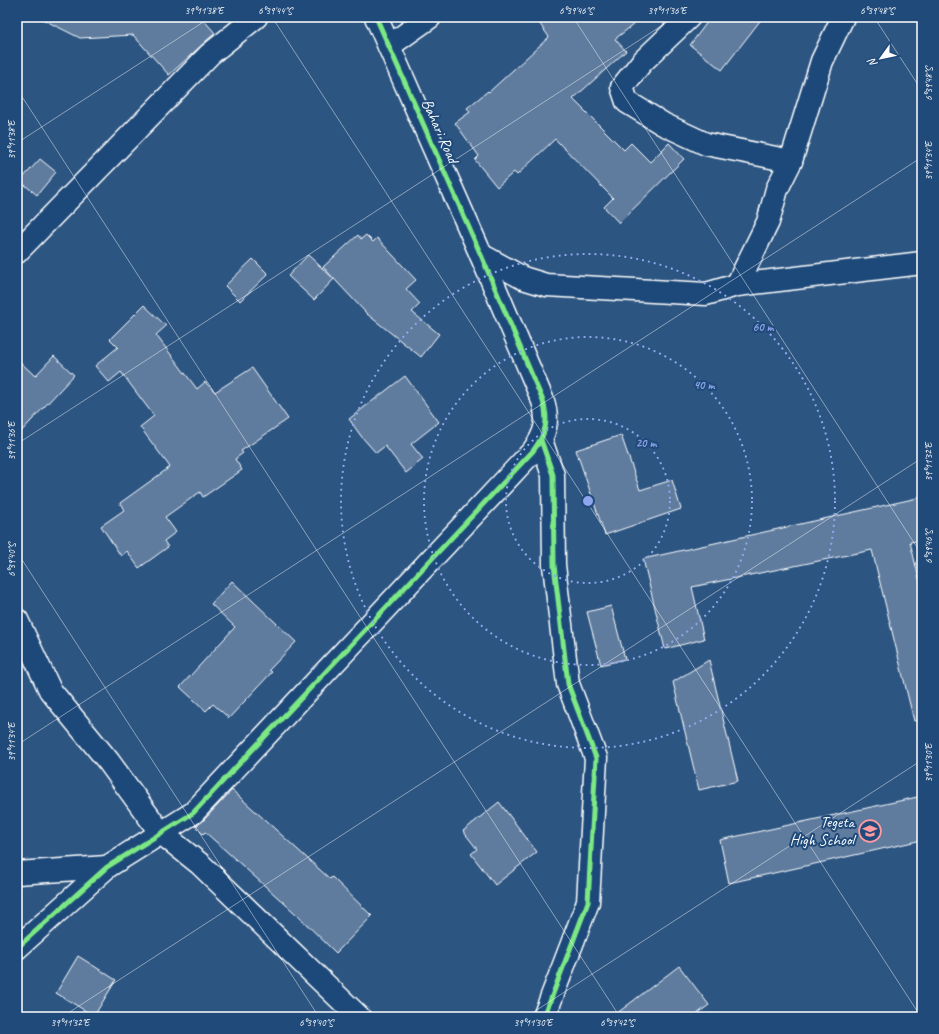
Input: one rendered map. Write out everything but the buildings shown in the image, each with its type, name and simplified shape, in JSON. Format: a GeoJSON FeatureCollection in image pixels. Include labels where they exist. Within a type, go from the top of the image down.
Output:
{"type":"FeatureCollection","features":[{"type":"Feature","properties":{"kind":"street"},"geometry":{"type":"LineString","coordinates":[[17,252],[210,54],[256,17]]}},
{"type":"Feature","properties":{"kind":"street","name":"Bahari Road"},"geometry":{"type":"LineString","coordinates":[[376,17],[481,255],[543,401],[547,414],[547,421],[542,440]]}},
{"type":"Feature","properties":{"kind":"street"},"geometry":{"type":"LineString","coordinates":[[389,46],[430,17]]}},
{"type":"Feature","properties":{"kind":"street"},"geometry":{"type":"LineString","coordinates":[[689,17],[642,62],[622,87],[627,102],[663,124],[706,144],[791,161]]}},
{"type":"Feature","properties":{"kind":"street"},"geometry":{"type":"LineString","coordinates":[[737,285],[768,222],[778,189],[791,161],[822,61],[843,17]]}},
{"type":"Feature","properties":{"kind":"street"},"geometry":{"type":"LineString","coordinates":[[481,255],[523,278],[546,286],[706,294],[737,285],[922,263]]}},
{"type":"Feature","properties":{"kind":"street"},"geometry":{"type":"LineString","coordinates":[[17,948],[107,867],[160,832],[193,813],[542,440]]}},
{"type":"Feature","properties":{"kind":"street"},"geometry":{"type":"LineString","coordinates":[[542,440],[553,474],[554,565],[568,684],[596,758],[588,902],[544,1017]]}},
{"type":"Feature","properties":{"kind":"street"},"geometry":{"type":"LineString","coordinates":[[17,620],[50,690],[109,762],[160,832],[200,864],[359,1017]]}},
{"type":"Feature","properties":{"kind":"street"},"geometry":{"type":"LineString","coordinates":[[17,873],[107,867]]}},
{"type":"Feature","properties":{"kind":"cycle path"},"geometry":{"type":"LineString","coordinates":[[17,948],[107,867],[193,813],[533,451],[541,439],[546,421],[543,401],[481,255],[376,17]]}},
{"type":"Feature","properties":{"kind":"cycle path"},"geometry":{"type":"LineString","coordinates":[[541,440],[553,475],[554,565],[568,684],[596,758],[588,902],[544,1017]]}},
{"type":"Feature","properties":{"kind":"place","name":"Tegeta High School"},"geometry":{"type":"Point","coordinates":[870,831]}}]}
